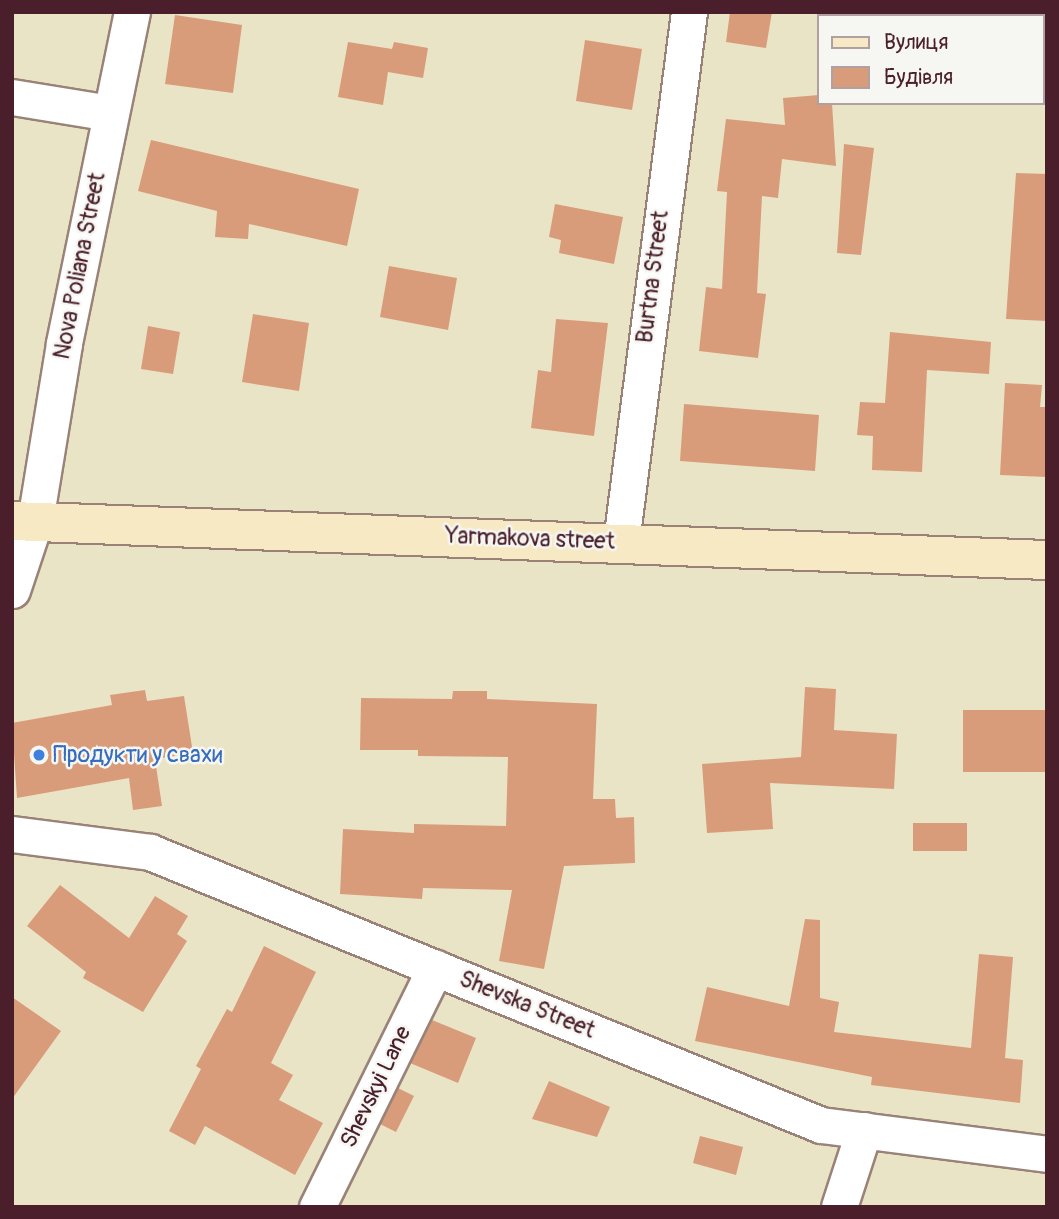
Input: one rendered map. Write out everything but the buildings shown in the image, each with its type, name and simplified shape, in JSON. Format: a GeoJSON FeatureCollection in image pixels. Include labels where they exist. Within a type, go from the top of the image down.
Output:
{"type":"FeatureCollection","features":[{"type":"Feature","properties":{"kind":"street","name":"Nova Poliana Street"},"geometry":{"type":"LineString","coordinates":[[12,590],[23,521],[64,343],[132,12]]}},
{"type":"Feature","properties":{"kind":"street","name":"Burtna Street"},"geometry":{"type":"LineString","coordinates":[[621,542],[689,12]]}},
{"type":"Feature","properties":{"kind":"street"},"geometry":{"type":"LineString","coordinates":[[12,97],[110,113]]}},
{"type":"Feature","properties":{"kind":"street","name":"Yarmakova street"},"geometry":{"type":"LineString","coordinates":[[23,521],[1047,560]]}},
{"type":"Feature","properties":{"kind":"street","name":"Shevska Street"},"geometry":{"type":"LineString","coordinates":[[12,834],[150,852],[821,1125],[1047,1154]]}},
{"type":"Feature","properties":{"kind":"street","name":"Shevskyi Lane"},"geometry":{"type":"LineString","coordinates":[[317,1207],[435,968]]}},
{"type":"Feature","properties":{"kind":"street"},"geometry":{"type":"LineString","coordinates":[[839,1207],[864,1130]]}},
{"type":"Feature","properties":{"kind":"place","name":"Продукти у свахи"},"geometry":{"type":"Point","coordinates":[39,755]}}]}
